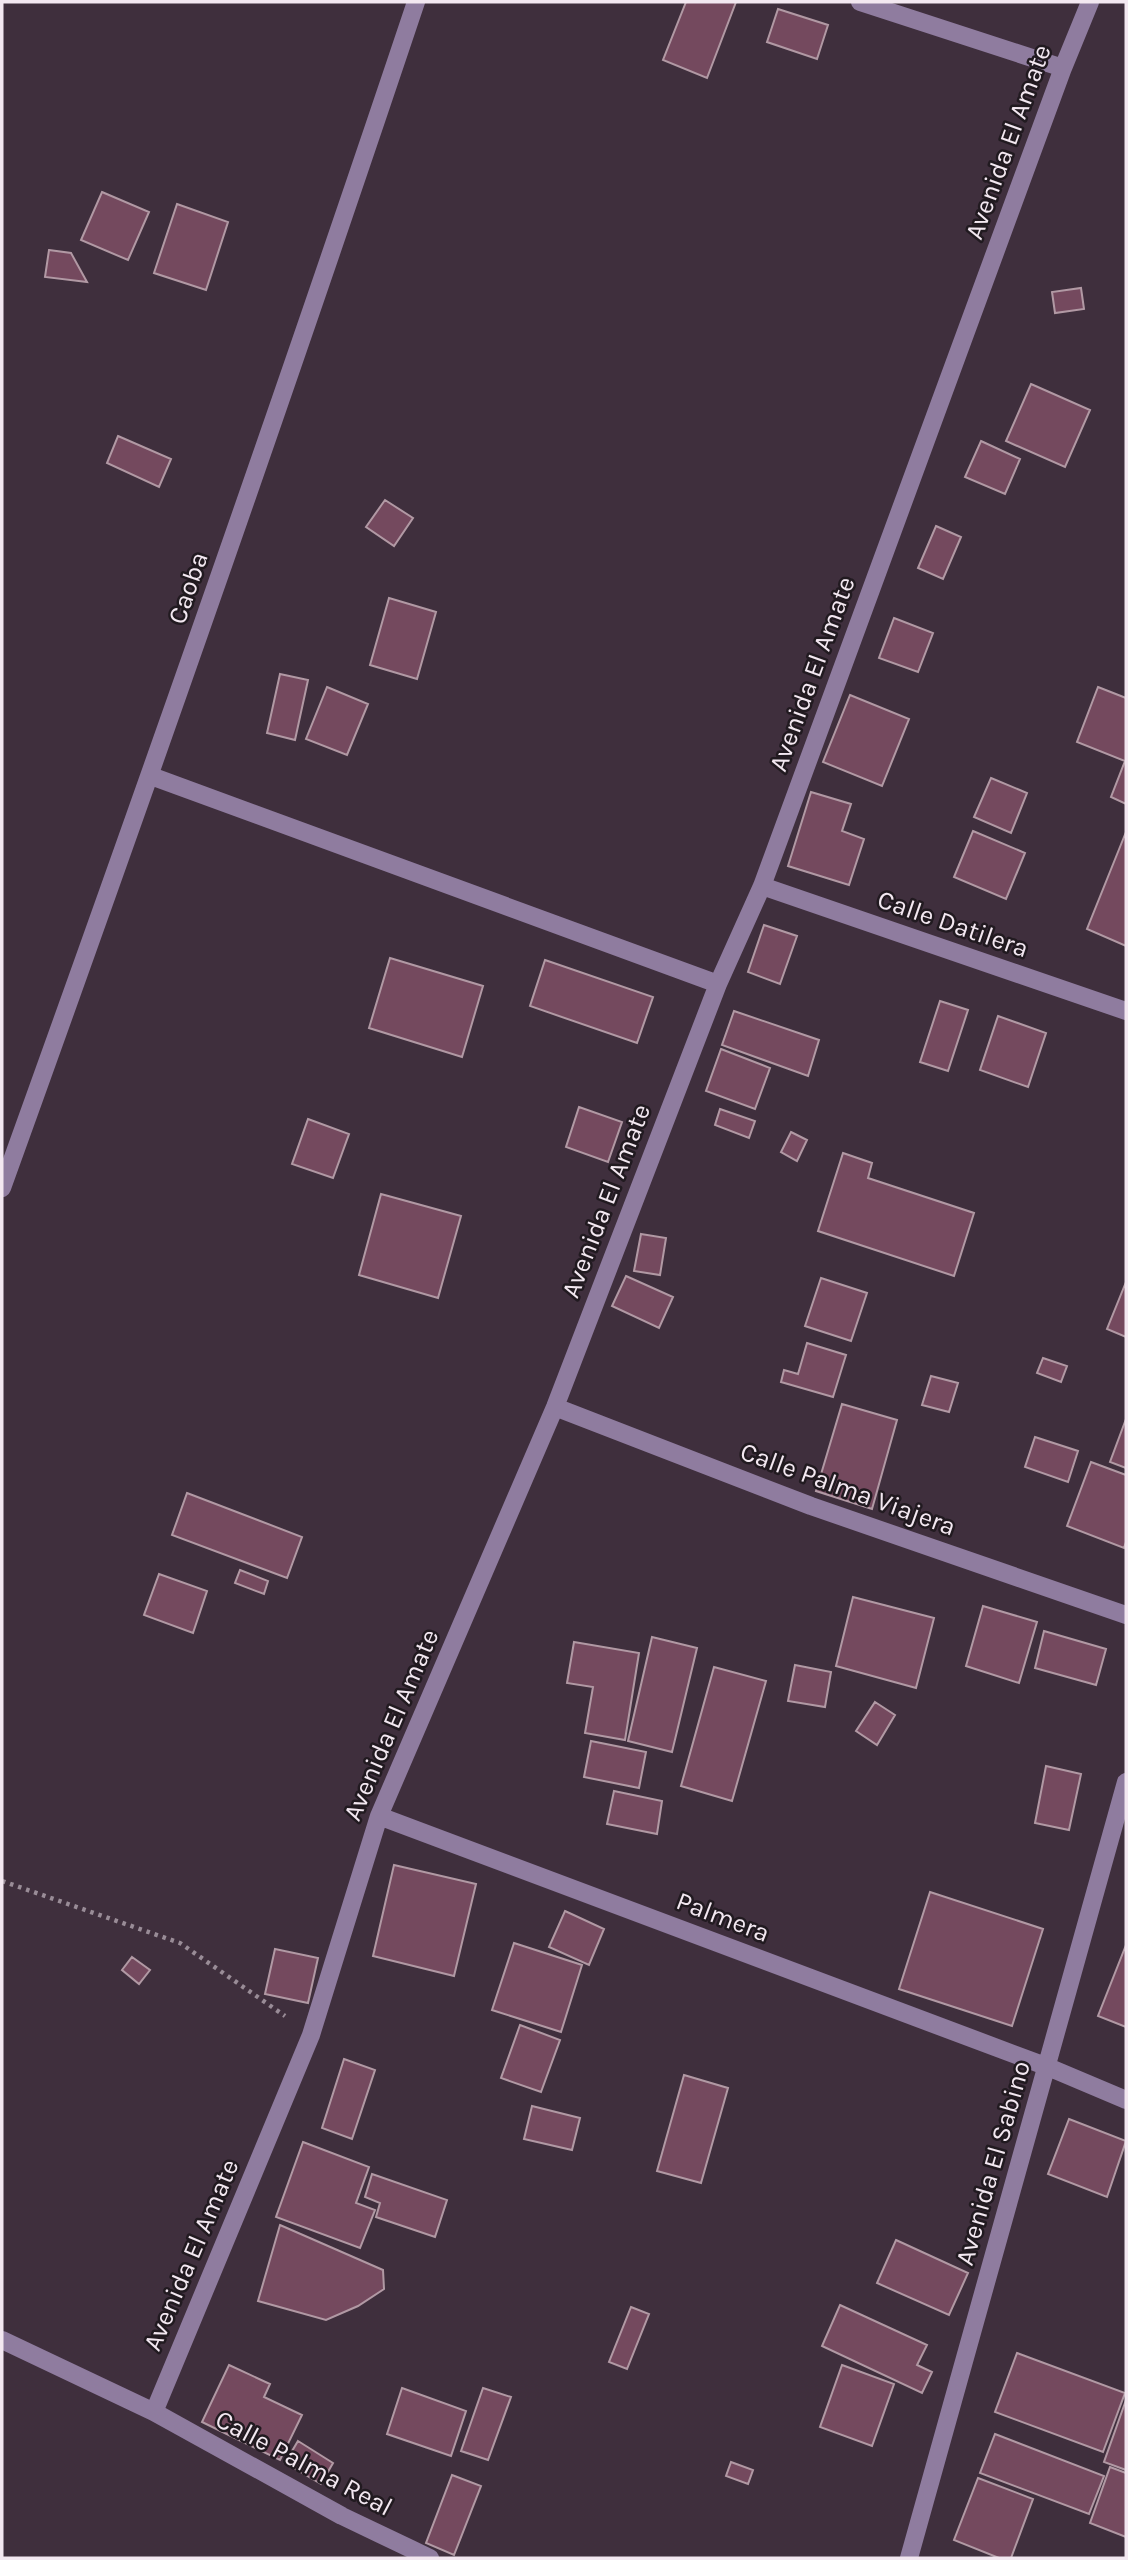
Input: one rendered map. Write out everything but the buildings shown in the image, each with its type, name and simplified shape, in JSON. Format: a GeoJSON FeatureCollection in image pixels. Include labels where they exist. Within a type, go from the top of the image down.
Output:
{"type":"FeatureCollection","features":[{"type":"Feature","properties":{"kind":"street","name":"Caoba"},"geometry":{"type":"LineString","coordinates":[[2,1188],[151,776],[416,2]]}},
{"type":"Feature","properties":{"kind":"street"},"geometry":{"type":"LineString","coordinates":[[860,2],[1063,68]]}},
{"type":"Feature","properties":{"kind":"street","name":"Avenida El Amate"},"geometry":{"type":"LineString","coordinates":[[154,2413],[311,2035],[379,1816],[555,1407],[718,984],[762,886],[1063,68],[1090,2]]}},
{"type":"Feature","properties":{"kind":"street"},"geometry":{"type":"LineString","coordinates":[[151,776],[718,984]]}},
{"type":"Feature","properties":{"kind":"street","name":"Calle Datilera"},"geometry":{"type":"LineString","coordinates":[[762,886],[1126,1011]]}},
{"type":"Feature","properties":{"kind":"street","name":"Calle Palma Viajera"},"geometry":{"type":"LineString","coordinates":[[555,1407],[811,1506],[1126,1615]]}},
{"type":"Feature","properties":{"kind":"street","name":"Avenida El Sabino"},"geometry":{"type":"LineString","coordinates":[[909,2558],[1126,1782]]}},
{"type":"Feature","properties":{"kind":"street","name":"Palmera"},"geometry":{"type":"LineString","coordinates":[[379,1816],[1048,2067],[1126,2100]]}},
{"type":"Feature","properties":{"kind":"street","name":"Calle Palma Real"},"geometry":{"type":"LineString","coordinates":[[2,2340],[154,2413],[342,2516],[430,2558]]}},
{"type":"Feature","properties":{"kind":"path"},"geometry":{"type":"LineString","coordinates":[[2,1881],[180,1943],[311,2035]]}}]}
